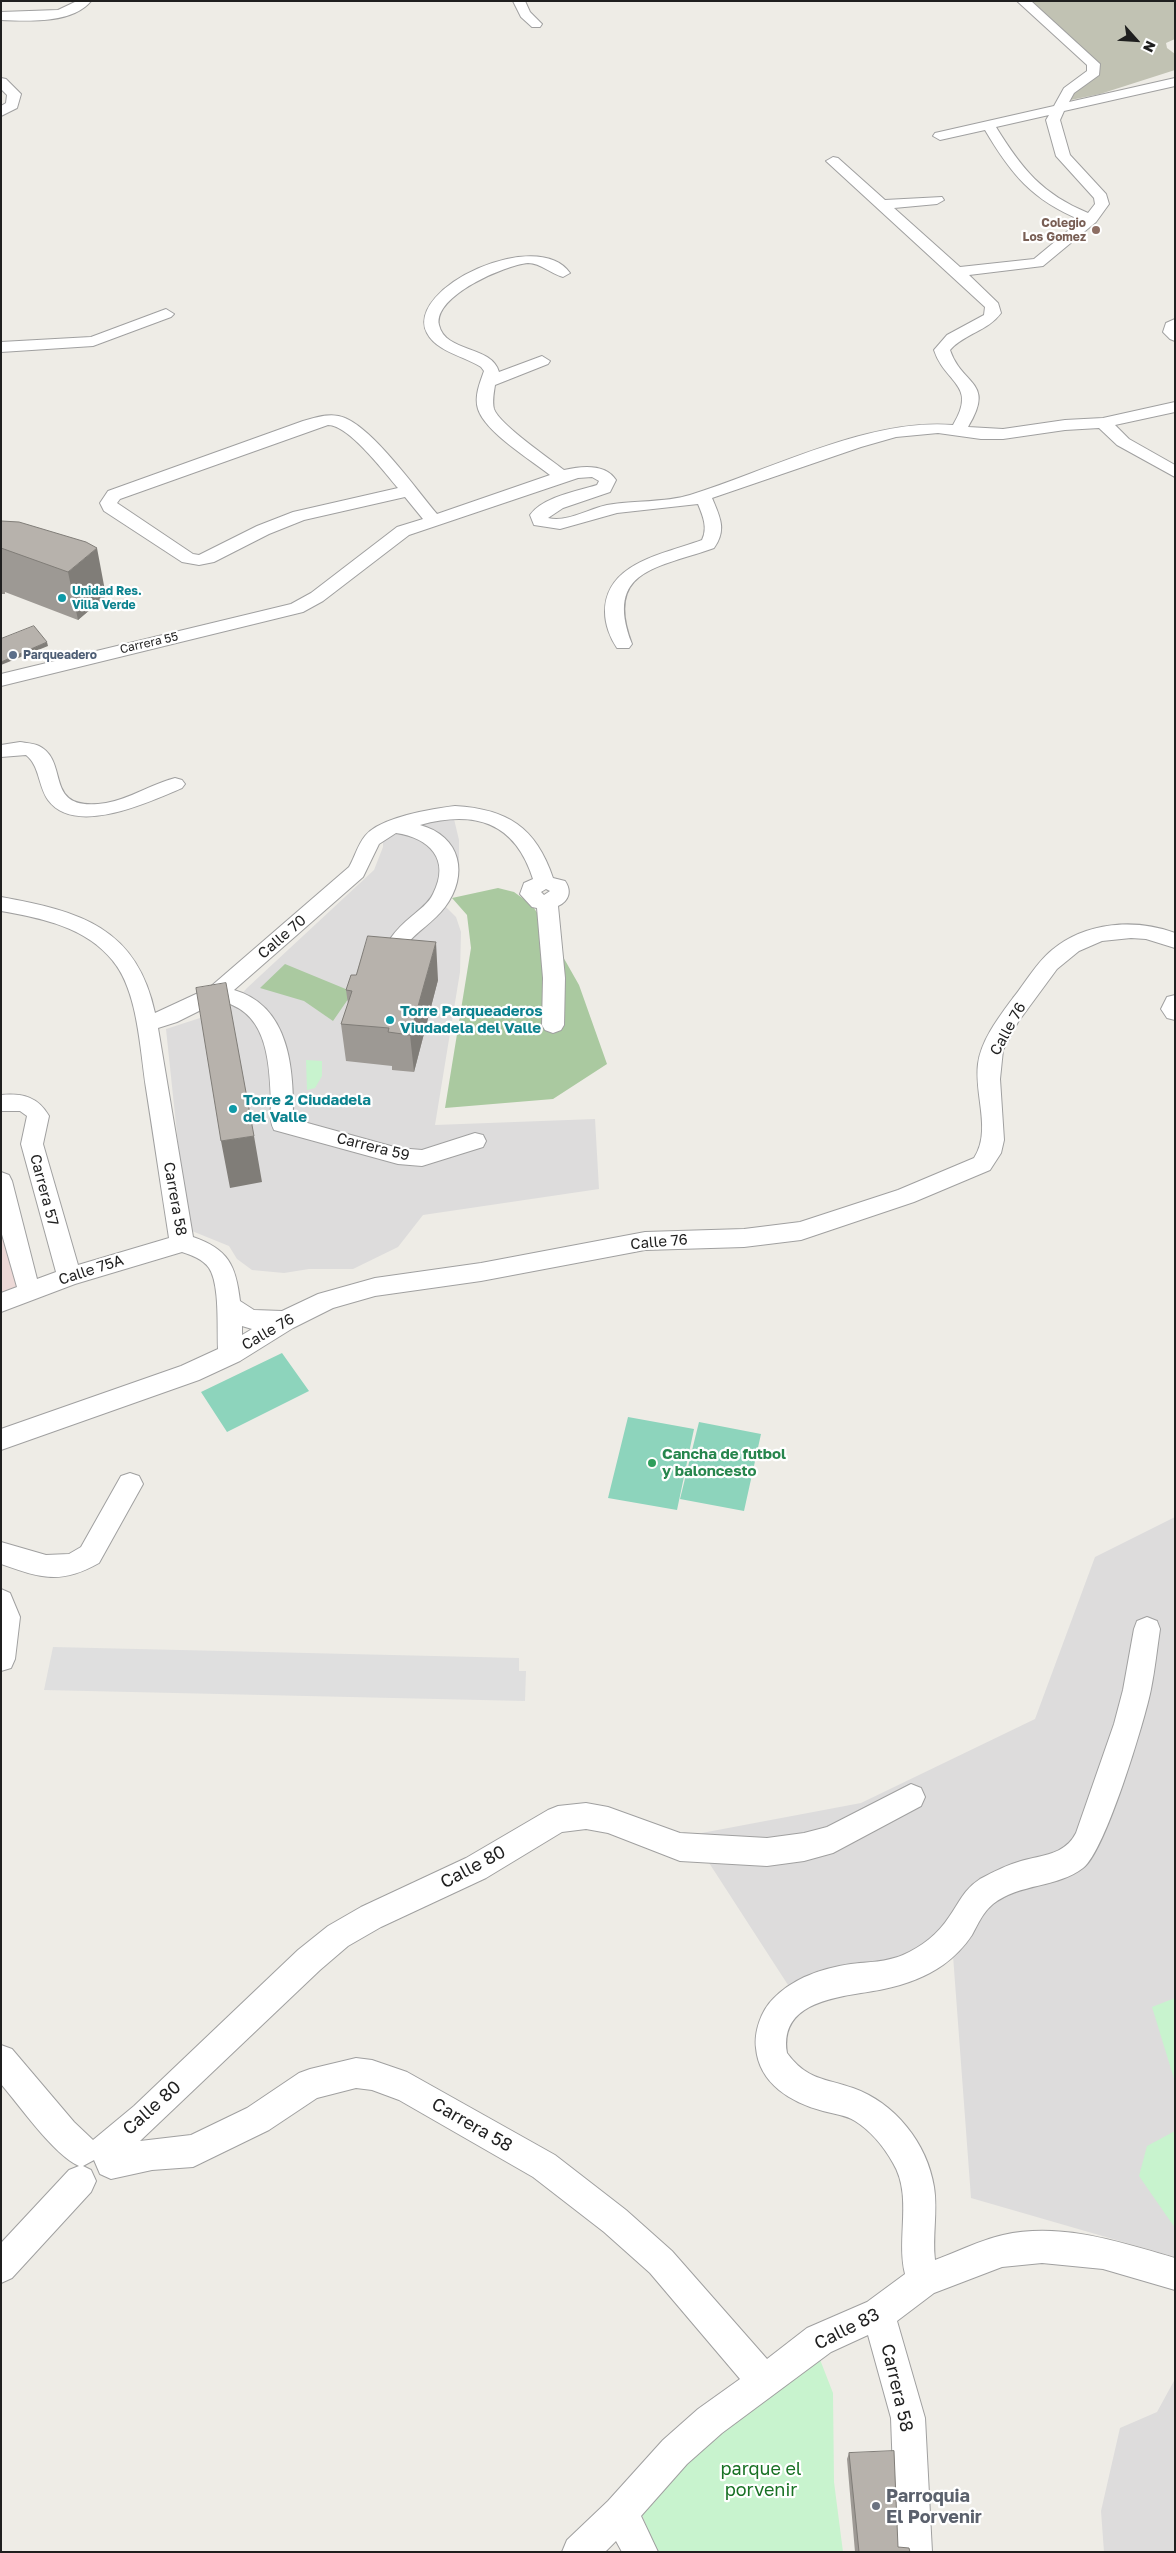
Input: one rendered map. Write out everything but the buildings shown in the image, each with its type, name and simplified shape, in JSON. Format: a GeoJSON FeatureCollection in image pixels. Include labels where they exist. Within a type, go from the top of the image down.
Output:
{"type":"FeatureCollection","features":[{"type":"Feature","properties":{"kind":"street"},"geometry":{"type":"LineString","coordinates":[[37,16],[47,1]]}},
{"type":"Feature","properties":{"kind":"street"},"geometry":{"type":"LineString","coordinates":[[519,1],[525,14],[536,24]]}},
{"type":"Feature","properties":{"kind":"street"},"geometry":{"type":"LineString","coordinates":[[957,272],[1038,262],[1091,219],[1102,204],[1101,197],[1063,156],[1054,120],[1073,87],[1094,72],[1093,64],[1023,1]]}},
{"type":"Feature","properties":{"kind":"street"},"geometry":{"type":"LineString","coordinates":[[1,16],[37,16],[82,5]]}},
{"type":"Feature","properties":{"kind":"street"},"geometry":{"type":"LineString","coordinates":[[1,82],[14,94],[12,105],[1,112]]}},
{"type":"Feature","properties":{"kind":"street"},"geometry":{"type":"LineString","coordinates":[[940,136],[1060,110],[1175,82]]}},
{"type":"Feature","properties":{"kind":"street"},"geometry":{"type":"LineString","coordinates":[[989,126],[1014,169],[1037,191],[1059,207],[1091,219]]}},
{"type":"Feature","properties":{"kind":"street"},"geometry":{"type":"LineString","coordinates":[[833,161],[993,306],[993,313],[989,318],[952,338],[942,350],[944,360],[962,379],[971,393],[972,403],[958,430]]}},
{"type":"Feature","properties":{"kind":"street"},"geometry":{"type":"LineString","coordinates":[[881,205],[937,200]]}},
{"type":"Feature","properties":{"kind":"street"},"geometry":{"type":"LineString","coordinates":[[562,476],[489,418],[485,402],[487,383],[492,371],[489,365],[455,350],[444,342],[435,332],[431,322],[433,310],[454,289],[474,278],[518,261],[528,259],[542,261],[563,273]]}},
{"type":"Feature","properties":{"kind":"street"},"geometry":{"type":"LineString","coordinates":[[1,347],[85,342],[113,334],[166,314]]}},
{"type":"Feature","properties":{"kind":"street"},"geometry":{"type":"LineString","coordinates":[[1175,324],[1172,326],[1171,332],[1175,336]]}},
{"type":"Feature","properties":{"kind":"street"},"geometry":{"type":"LineString","coordinates":[[487,383],[542,361]]}},
{"type":"Feature","properties":{"kind":"street"},"geometry":{"type":"LineString","coordinates":[[623,644],[614,618],[615,597],[624,580],[641,567],[693,550],[708,544],[714,538],[716,530],[704,496],[855,444],[925,427],[981,434],[1003,434],[1065,425],[1103,423],[1175,407]]}},
{"type":"Feature","properties":{"kind":"street"},"geometry":{"type":"LineString","coordinates":[[409,491],[293,518],[208,558],[199,560],[188,558],[110,507],[108,503],[114,495],[324,420],[338,421],[348,425],[409,491],[432,520]]}},
{"type":"Feature","properties":{"kind":"street"},"geometry":{"type":"LineString","coordinates":[[1103,423],[1123,442],[1175,472]]}},
{"type":"Feature","properties":{"kind":"street","name":"Carrera 55"},"geometry":{"type":"LineString","coordinates":[[1,680],[297,608],[317,597],[403,531],[562,476],[583,471],[597,473],[608,480],[604,488],[556,504],[539,515],[540,521],[551,526],[565,524],[622,506],[676,503],[704,496]]}},
{"type":"Feature","properties":{"kind":"street"},"geometry":{"type":"LineString","coordinates":[[1,751],[14,747],[33,750],[38,754],[48,773],[55,796],[63,804],[78,808],[96,810],[114,807],[175,784]]}},
{"type":"Feature","properties":{"kind":"street","name":"Calle 70"},"geometry":{"type":"LineString","coordinates":[[146,1023],[169,1017],[217,993],[356,872],[362,865],[369,843],[376,836],[422,817],[456,811],[474,812],[489,817],[514,830],[526,840],[540,867],[546,892],[554,978],[553,1025]]}},
{"type":"Feature","properties":{"kind":"street"},"geometry":{"type":"LineString","coordinates":[[388,965],[396,943],[434,908],[444,893],[448,879],[446,855],[441,844],[424,833],[396,827]]}},
{"type":"Feature","properties":{"kind":"street","name":"Carrera 58"},"geometry":{"type":"LineString","coordinates":[[1,904],[56,916],[88,930],[112,946],[132,972],[139,990],[191,1246],[216,1259],[224,1274],[231,1354]]}},
{"type":"Feature","properties":{"kind":"street","name":"Calle 76"},"geometry":{"type":"LineString","coordinates":[[1,1440],[190,1373],[231,1354],[284,1321],[326,1301],[375,1287],[481,1272],[644,1241],[744,1238],[801,1231],[906,1196],[940,1182],[982,1164],[990,1156],[993,1147],[994,1131],[987,1075],[992,1050],[1018,1006],[1059,955],[1089,937],[1116,932],[1153,932],[1175,941]]}},
{"type":"Feature","properties":{"kind":"street","name":"Carrera 59"},"geometry":{"type":"LineString","coordinates":[[217,993],[233,996],[253,1008],[265,1020],[281,1080],[282,1124],[398,1156],[422,1158],[475,1141]]}},
{"type":"Feature","properties":{"kind":"street","name":"Carrera 57"},"geometry":{"type":"LineString","coordinates":[[1,1103],[21,1102],[32,1108],[38,1116],[37,1127],[31,1138],[32,1144],[69,1277]]}},
{"type":"Feature","properties":{"kind":"street"},"geometry":{"type":"LineString","coordinates":[[1,1181],[23,1273],[30,1291]]}},
{"type":"Feature","properties":{"kind":"street","name":"Calle 75A"},"geometry":{"type":"LineString","coordinates":[[1,1303],[69,1277],[191,1246]]}},
{"type":"Feature","properties":{"kind":"street"},"geometry":{"type":"LineString","coordinates":[[226,1298],[249,1319],[284,1321]]}},
{"type":"Feature","properties":{"kind":"street"},"geometry":{"type":"LineString","coordinates":[[1,1553],[52,1569],[79,1562],[90,1555],[130,1484]]}},
{"type":"Feature","properties":{"kind":"street"},"geometry":{"type":"LineString","coordinates":[[1,1601],[7,1618],[1,1659]]}},
{"type":"Feature","properties":{"kind":"street"},"geometry":{"type":"LineString","coordinates":[[923,2281],[916,2252],[919,2196],[912,2166],[901,2147],[888,2129],[864,2108],[842,2099],[817,2094],[797,2084],[782,2072],[771,2057],[769,2046],[773,2028],[780,2014],[810,1989],[834,1980],[884,1976],[914,1965],[940,1949],[950,1940],[982,1894],[1026,1874],[1064,1865],[1080,1853],[1089,1837],[1128,1724],[1137,1690],[1147,1629]]}},
{"type":"Feature","properties":{"kind":"street","name":"Calle 80"},"geometry":{"type":"LineString","coordinates":[[1,2267],[94,2161],[145,2117],[309,1960],[338,1936],[371,1917],[476,1868],[558,1819],[586,1816],[608,1820],[680,1848],[767,1852],[804,1848],[833,1839],[911,1797]]}},
{"type":"Feature","properties":{"kind":"street"},"geometry":{"type":"LineString","coordinates":[[1,2060],[63,2133],[94,2161]]}},
{"type":"Feature","properties":{"kind":"street","name":"Carrera 58"},"geometry":{"type":"LineString","coordinates":[[94,2161],[193,2151],[258,2119],[310,2084],[356,2073],[372,2075],[407,2088],[544,2166],[615,2221],[661,2262],[766,2382]]}},
{"type":"Feature","properties":{"kind":"street","name":"Calle 83"},"geometry":{"type":"LineString","coordinates":[[579,2552],[620,2513],[675,2452],[710,2421],[766,2382],[819,2340],[879,2314],[923,2281],[1002,2251],[1042,2247],[1103,2253],[1175,2274]]}},
{"type":"Feature","properties":{"kind":"street","name":"Carrera 58"},"geometry":{"type":"LineString","coordinates":[[879,2314],[908,2418],[914,2552]]}},
{"type":"Feature","properties":{"kind":"street"},"geometry":{"type":"LineString","coordinates":[[620,2513],[641,2552]]}},
{"type":"Feature","properties":{"kind":"shaded area"},"geometry":{"type":"Polygon","coordinates":[[[1030,1],[1175,1],[1175,39],[1166,43],[1167,48],[1175,54],[1175,70],[1100,94],[1061,102],[1092,67],[1030,1]]]}},
{"type":"Feature","properties":{"kind":"shaded area"},"geometry":{"type":"Polygon","coordinates":[[[454,819],[459,840],[459,864],[456,883],[444,905],[456,917],[461,932],[460,972],[435,1125],[595,1119],[599,1189],[423,1215],[398,1247],[353,1269],[309,1269],[284,1273],[252,1270],[237,1259],[229,1246],[187,1229],[166,1029],[228,1009],[247,988],[374,870],[383,847],[383,839],[426,823],[454,819]]]}},
{"type":"Feature","properties":{"kind":"shaded area"},"geometry":{"type":"Polygon","coordinates":[[[1,1215],[19,1286],[1,1293],[1,1215]]]}},
{"type":"Feature","properties":{"kind":"shaded area"},"geometry":{"type":"Polygon","coordinates":[[[1175,1517],[1175,2257],[971,2198],[952,1942],[799,2002],[691,1835],[861,1803],[1035,1719],[1095,1557],[1175,1517]]]}},
{"type":"Feature","properties":{"kind":"shaded area"},"geometry":{"type":"Polygon","coordinates":[[[53,1647],[519,1658],[519,1671],[526,1671],[525,1701],[44,1690],[53,1647]]]}},
{"type":"Feature","properties":{"kind":"shaded area"},"geometry":{"type":"Polygon","coordinates":[[[1175,2379],[1175,2552],[1104,2552],[1101,2511],[1120,2428],[1157,2412],[1175,2379]]]}},
{"type":"Feature","properties":{"kind":"green space"},"geometry":{"type":"Polygon","coordinates":[[[498,888],[514,892],[532,905],[545,925],[579,985],[607,1064],[553,1099],[445,1108],[471,948],[467,915],[452,898],[498,888]]]}},
{"type":"Feature","properties":{"kind":"green space"},"geometry":{"type":"Polygon","coordinates":[[[285,964],[353,992],[333,1021],[304,1001],[260,988],[285,964]]]}},
{"type":"Feature","properties":{"kind":"green space"},"geometry":{"type":"Polygon","coordinates":[[[306,1060],[322,1061],[322,1076],[315,1088],[307,1090],[306,1060]]]}},
{"type":"Feature","properties":{"kind":"green space"},"geometry":{"type":"Polygon","coordinates":[[[282,1353],[309,1391],[227,1432],[201,1392],[282,1353]]]}},
{"type":"Feature","properties":{"kind":"green space","name":"Cancha de futbol y baloncesto"},"geometry":{"type":"Polygon","coordinates":[[[628,1417],[694,1429],[677,1510],[608,1498],[628,1417]]]}},
{"type":"Feature","properties":{"kind":"green space","name":"Cancha de futbol y baloncesto"},"geometry":{"type":"Polygon","coordinates":[[[699,1422],[761,1434],[744,1511],[680,1499],[699,1422]]]}},
{"type":"Feature","properties":{"kind":"green space"},"geometry":{"type":"Polygon","coordinates":[[[1175,1998],[1175,2082],[1152,2007],[1175,1998]]]}},
{"type":"Feature","properties":{"kind":"green space"},"geometry":{"type":"Polygon","coordinates":[[[1175,2131],[1175,2228],[1139,2176],[1147,2146],[1175,2131]]]}},
{"type":"Feature","properties":{"kind":"green space","name":"parque el porvenir"},"geometry":{"type":"Polygon","coordinates":[[[819,2357],[833,2393],[834,2482],[843,2552],[657,2552],[638,2505],[713,2425],[819,2357]]]}},
{"type":"Feature","properties":{"kind":"place","name":"Colegio Los Gomez"},"geometry":{"type":"Point","coordinates":[1096,230]}},
{"type":"Feature","properties":{"kind":"place","name":"Unidad Res. Villa Verde"},"geometry":{"type":"Point","coordinates":[62,598]}},
{"type":"Feature","properties":{"kind":"place","name":"Parqueadero"},"geometry":{"type":"Point","coordinates":[13,655]}},
{"type":"Feature","properties":{"kind":"place","name":"Torre Parqueaderos Viudadela del Valle"},"geometry":{"type":"Point","coordinates":[390,1020]}},
{"type":"Feature","properties":{"kind":"place","name":"Torre 2 Ciudadela del Valle"},"geometry":{"type":"Point","coordinates":[233,1109]}},
{"type":"Feature","properties":{"kind":"place","name":"Cancha de futbol y baloncesto"},"geometry":{"type":"Point","coordinates":[652,1463]}},
{"type":"Feature","properties":{"kind":"place","name":"Parroquia El Porvenir"},"geometry":{"type":"Point","coordinates":[876,2506]}}]}
